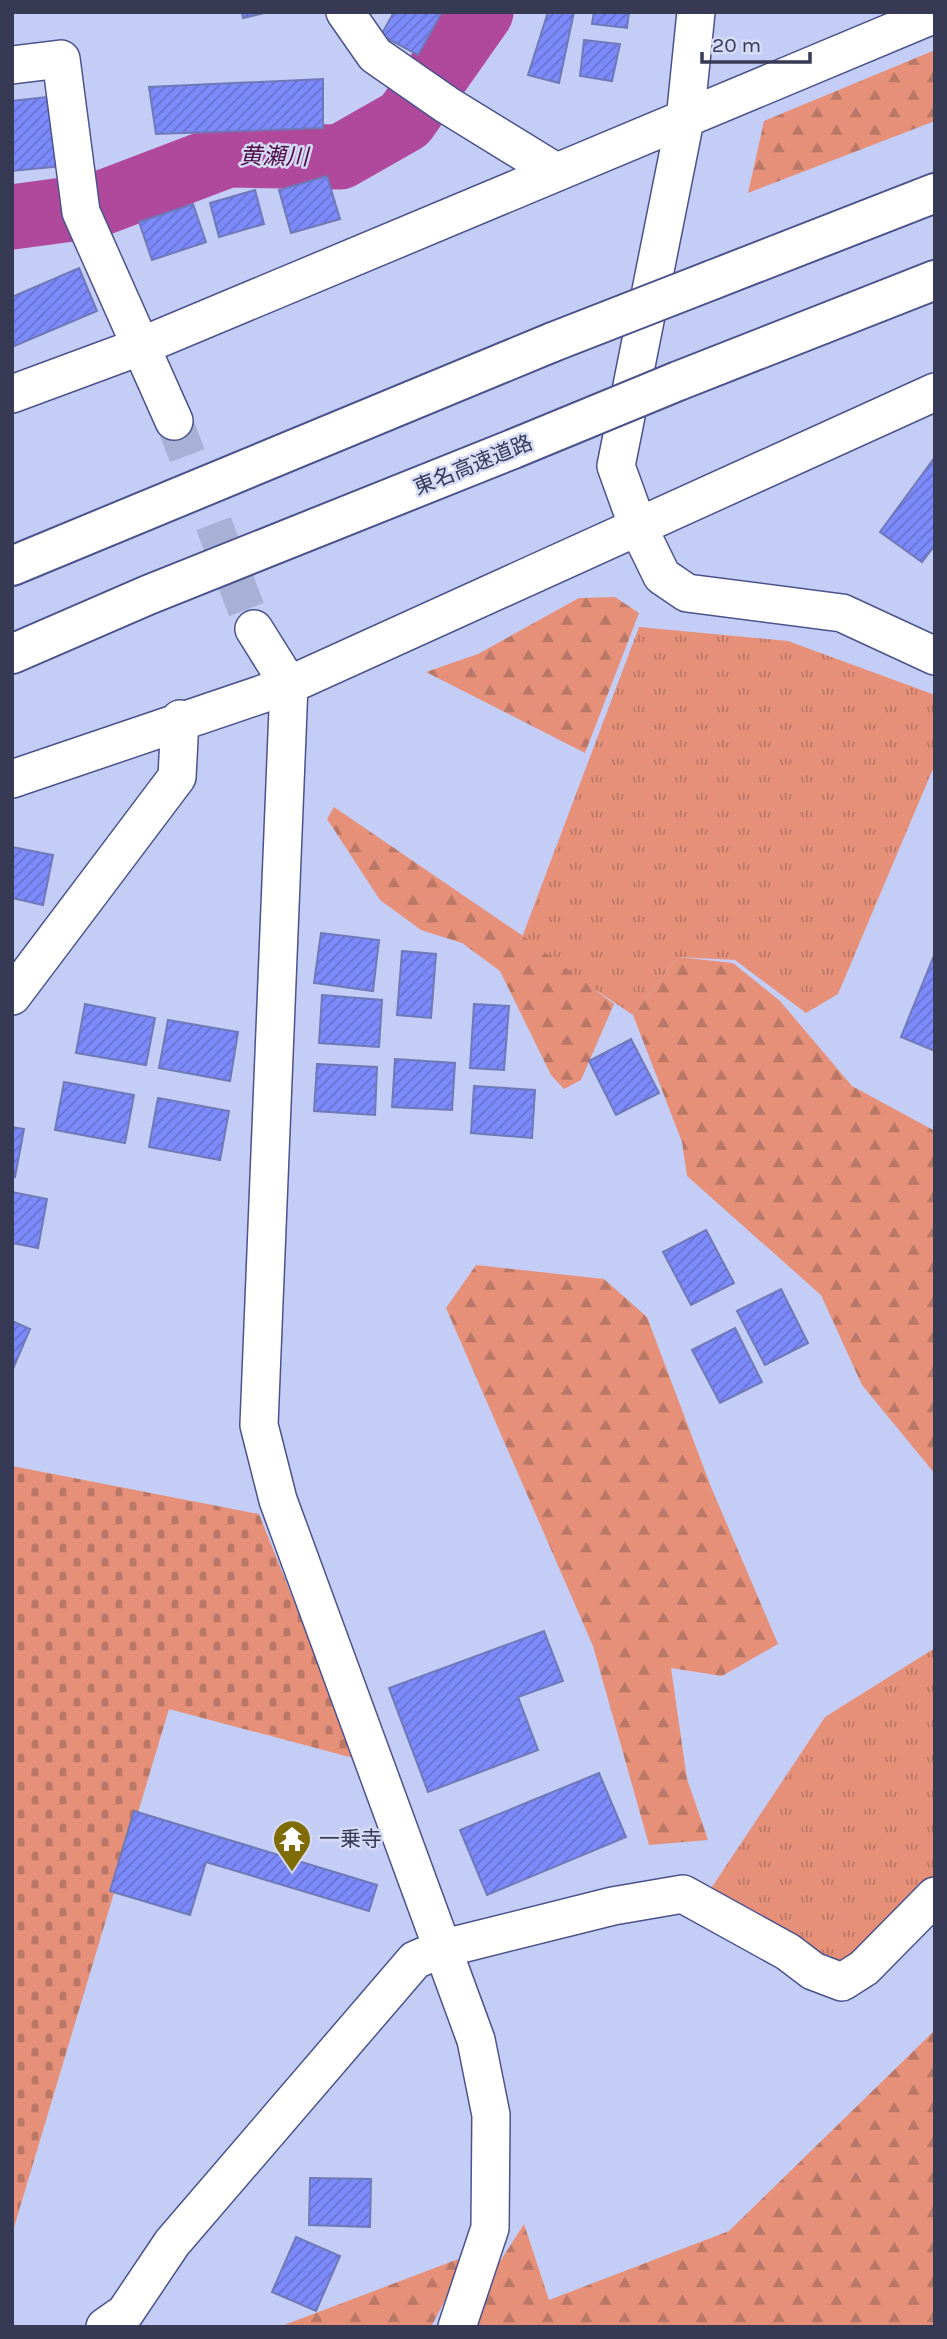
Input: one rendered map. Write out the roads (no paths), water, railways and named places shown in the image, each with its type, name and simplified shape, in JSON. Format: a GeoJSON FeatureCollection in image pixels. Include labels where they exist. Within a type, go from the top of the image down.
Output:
{"type":"FeatureCollection","features":[{"type":"Feature","properties":{"kind":"highway"},"geometry":{"type":"LineString","coordinates":[[12,566],[553,342],[935,193]]}},
{"type":"Feature","properties":{"kind":"highway","name":"東名高速道路"},"geometry":{"type":"LineString","coordinates":[[12,654],[148,595],[935,280]]}},
{"type":"Feature","properties":{"kind":"street"},"geometry":{"type":"LineString","coordinates":[[345,12],[375,55],[447,105],[556,172]]}},
{"type":"Feature","properties":{"kind":"street"},"geometry":{"type":"LineString","coordinates":[[696,12],[685,120],[617,466],[639,527],[662,576],[687,593],[842,612],[935,656]]}},
{"type":"Feature","properties":{"kind":"street"},"geometry":{"type":"LineString","coordinates":[[12,394],[139,347],[935,14]]}},
{"type":"Feature","properties":{"kind":"street"},"geometry":{"type":"LineString","coordinates":[[12,65],[61,59],[81,212],[174,421]]}},
{"type":"Feature","properties":{"kind":"street"},"geometry":{"type":"LineString","coordinates":[[12,779],[180,719],[289,685],[935,392]]}},
{"type":"Feature","properties":{"kind":"street"},"geometry":{"type":"LineString","coordinates":[[254,629],[289,685],[259,1426],[278,1500],[476,2040],[491,2115],[490,2228],[457,2327]]}},
{"type":"Feature","properties":{"kind":"street"},"geometry":{"type":"LineString","coordinates":[[12,996],[177,777],[180,719]]}},
{"type":"Feature","properties":{"kind":"street"},"geometry":{"type":"LineString","coordinates":[[105,2327],[125,2313],[172,2243],[415,1960],[441,1949],[613,1906],[682,1894],[788,1952],[813,1971],[842,1982],[864,1968],[935,1896]]}},
{"type":"Feature","properties":{"kind":"waterway","name":"黄瀬川"},"geometry":{"type":"LineString","coordinates":[[12,217],[94,206],[228,155],[340,157],[405,120],[481,12]]}},
{"type":"Feature","properties":{"kind":"tunnel"},"geometry":{"type":"LineString","coordinates":[[174,421],[254,629]]}},
{"type":"Feature","properties":{"kind":"place","name":"一乗寺"},"geometry":{"type":"Point","coordinates":[292,1873]}}]}
